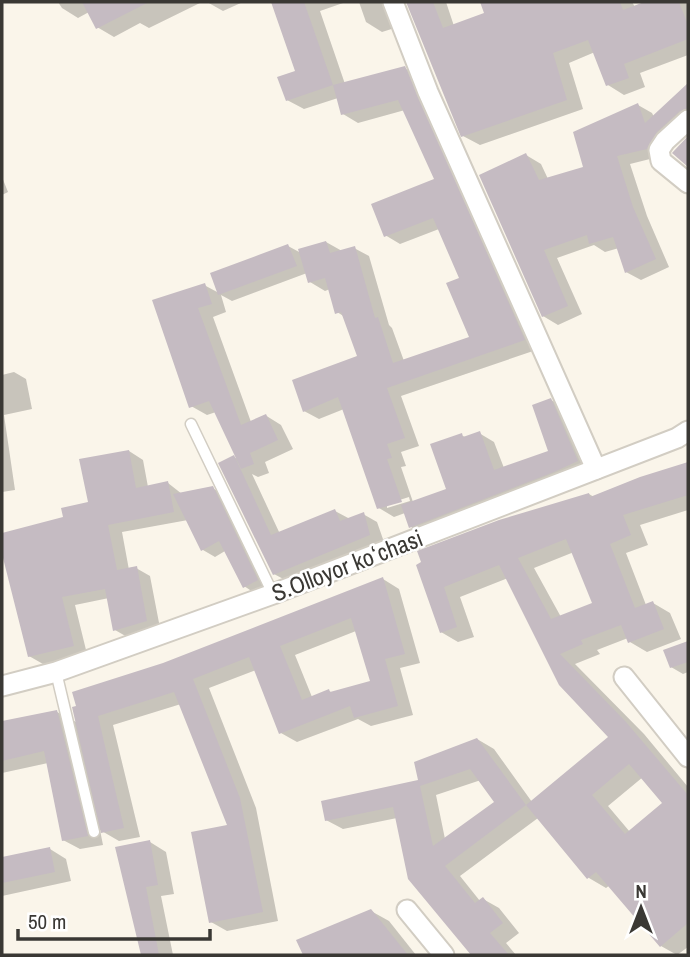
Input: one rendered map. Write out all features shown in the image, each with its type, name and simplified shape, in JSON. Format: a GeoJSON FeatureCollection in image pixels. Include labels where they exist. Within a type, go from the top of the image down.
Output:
{"type":"FeatureCollection","features":[{"type":"Feature","properties":{"kind":"street"},"geometry":{"type":"LineString","coordinates":[[393,2],[428,92],[596,469]]}},
{"type":"Feature","properties":{"kind":"street"},"geometry":{"type":"LineString","coordinates":[[688,120],[659,150],[660,161],[688,183]]}},
{"type":"Feature","properties":{"kind":"street","name":"S.Olloyor koʻchasi"},"geometry":{"type":"LineString","coordinates":[[2,686],[56,672],[273,594],[677,438],[688,431]]}},
{"type":"Feature","properties":{"kind":"street"},"geometry":{"type":"LineString","coordinates":[[624,677],[688,757]]}},
{"type":"Feature","properties":{"kind":"street"},"geometry":{"type":"LineString","coordinates":[[407,910],[444,955]]}},
{"type":"Feature","properties":{"kind":"lane"},"geometry":{"type":"LineString","coordinates":[[191,424],[273,594]]}},
{"type":"Feature","properties":{"kind":"lane"},"geometry":{"type":"LineString","coordinates":[[56,672],[94,832]]}},
{"type":"Feature","properties":{"kind":"building"},"geometry":{"type":"Polygon","coordinates":[[[82,2],[149,2],[96,29],[82,2]]]}},
{"type":"Feature","properties":{"kind":"building"},"geometry":{"type":"Polygon","coordinates":[[[271,2],[304,2],[333,85],[286,101],[277,77],[295,71],[271,2]]]}},
{"type":"Feature","properties":{"kind":"building"},"geometry":{"type":"Polygon","coordinates":[[[406,2],[433,2],[443,28],[484,13],[480,2],[620,2],[623,10],[644,2],[679,2],[688,25],[688,39],[624,64],[629,78],[606,86],[588,40],[553,53],[567,100],[461,137],[406,2]]]}},
{"type":"Feature","properties":{"kind":"building"},"geometry":{"type":"Polygon","coordinates":[[[405,66],[525,340],[387,388],[405,438],[387,444],[392,458],[387,459],[402,502],[377,509],[338,397],[303,412],[292,380],[357,356],[341,312],[335,314],[325,278],[308,283],[298,249],[326,241],[330,253],[355,246],[375,318],[378,317],[393,363],[469,337],[446,283],[459,278],[433,218],[384,237],[371,204],[434,179],[398,100],[341,115],[333,85],[405,66]]]}},
{"type":"Feature","properties":{"kind":"building"},"geometry":{"type":"Polygon","coordinates":[[[688,83],[688,108],[680,111],[657,132],[647,149],[617,156],[633,207],[656,259],[625,273],[613,237],[589,244],[587,235],[544,250],[568,306],[542,317],[479,175],[526,153],[539,180],[583,167],[573,132],[638,103],[645,123],[688,83]]]}},
{"type":"Feature","properties":{"kind":"building"},"geometry":{"type":"Polygon","coordinates":[[[688,136],[688,167],[672,153],[688,136]]]}},
{"type":"Feature","properties":{"kind":"building"},"geometry":{"type":"Polygon","coordinates":[[[288,244],[297,266],[218,295],[210,273],[288,244]]]}},
{"type":"Feature","properties":{"kind":"building"},"geometry":{"type":"Polygon","coordinates":[[[205,283],[212,304],[198,308],[241,425],[266,414],[278,440],[250,453],[254,464],[241,469],[209,401],[189,408],[152,300],[205,283]]]}},
{"type":"Feature","properties":{"kind":"building"},"geometry":{"type":"Polygon","coordinates":[[[551,398],[578,461],[409,528],[401,505],[446,489],[430,444],[462,433],[463,437],[480,431],[494,470],[548,451],[532,405],[551,398]]]}},
{"type":"Feature","properties":{"kind":"building"},"geometry":{"type":"Polygon","coordinates":[[[129,450],[136,488],[168,481],[174,512],[108,525],[117,570],[137,566],[147,621],[113,631],[105,589],[62,597],[74,646],[28,657],[2,554],[2,533],[63,517],[61,508],[88,502],[79,459],[129,450]]]}},
{"type":"Feature","properties":{"kind":"building"},"geometry":{"type":"Polygon","coordinates":[[[234,455],[271,535],[335,509],[340,521],[364,512],[370,535],[273,575],[218,463],[234,455]]]}},
{"type":"Feature","properties":{"kind":"building"},"geometry":{"type":"Polygon","coordinates":[[[688,462],[688,495],[623,515],[631,535],[610,544],[635,608],[653,601],[664,629],[628,643],[621,625],[581,640],[583,644],[560,654],[626,722],[688,795],[688,923],[660,947],[596,872],[587,879],[526,805],[608,737],[559,685],[499,565],[444,587],[457,627],[440,633],[416,565],[421,562],[417,551],[499,520],[589,493],[590,497],[688,462]],[[566,539],[518,558],[551,619],[592,603],[566,539]],[[629,764],[592,795],[625,834],[662,803],[629,764]]]}},
{"type":"Feature","properties":{"kind":"building"},"geometry":{"type":"Polygon","coordinates":[[[213,486],[258,580],[243,588],[219,541],[201,551],[173,494],[213,486]]]}},
{"type":"Feature","properties":{"kind":"building"},"geometry":{"type":"Polygon","coordinates":[[[383,577],[405,654],[385,659],[398,706],[354,718],[350,706],[279,734],[249,657],[193,679],[240,798],[263,912],[209,923],[191,832],[227,825],[174,692],[98,716],[124,828],[101,833],[72,707],[76,706],[72,692],[163,663],[383,577]],[[351,618],[280,646],[302,700],[329,689],[330,692],[370,681],[351,618]]]}},
{"type":"Feature","properties":{"kind":"building"},"geometry":{"type":"Polygon","coordinates":[[[688,641],[688,662],[670,668],[663,650],[688,641]]]}},
{"type":"Feature","properties":{"kind":"building"},"geometry":{"type":"Polygon","coordinates":[[[57,710],[88,836],[62,841],[44,751],[2,761],[2,721],[57,710]]]}},
{"type":"Feature","properties":{"kind":"building"},"geometry":{"type":"Polygon","coordinates":[[[477,738],[526,805],[445,866],[475,903],[483,897],[503,923],[490,933],[509,955],[471,955],[408,879],[393,807],[325,821],[321,801],[418,780],[414,762],[477,738]],[[470,769],[420,786],[433,846],[494,802],[470,769]]]}},
{"type":"Feature","properties":{"kind":"building"},"geometry":{"type":"Polygon","coordinates":[[[150,840],[158,885],[146,887],[159,955],[141,955],[115,847],[150,840]]]}},
{"type":"Feature","properties":{"kind":"building"},"geometry":{"type":"Polygon","coordinates":[[[50,847],[55,872],[2,883],[2,857],[50,847]]]}},
{"type":"Feature","properties":{"kind":"building"},"geometry":{"type":"Polygon","coordinates":[[[371,909],[408,955],[303,955],[296,940],[371,909]]]}}]}
